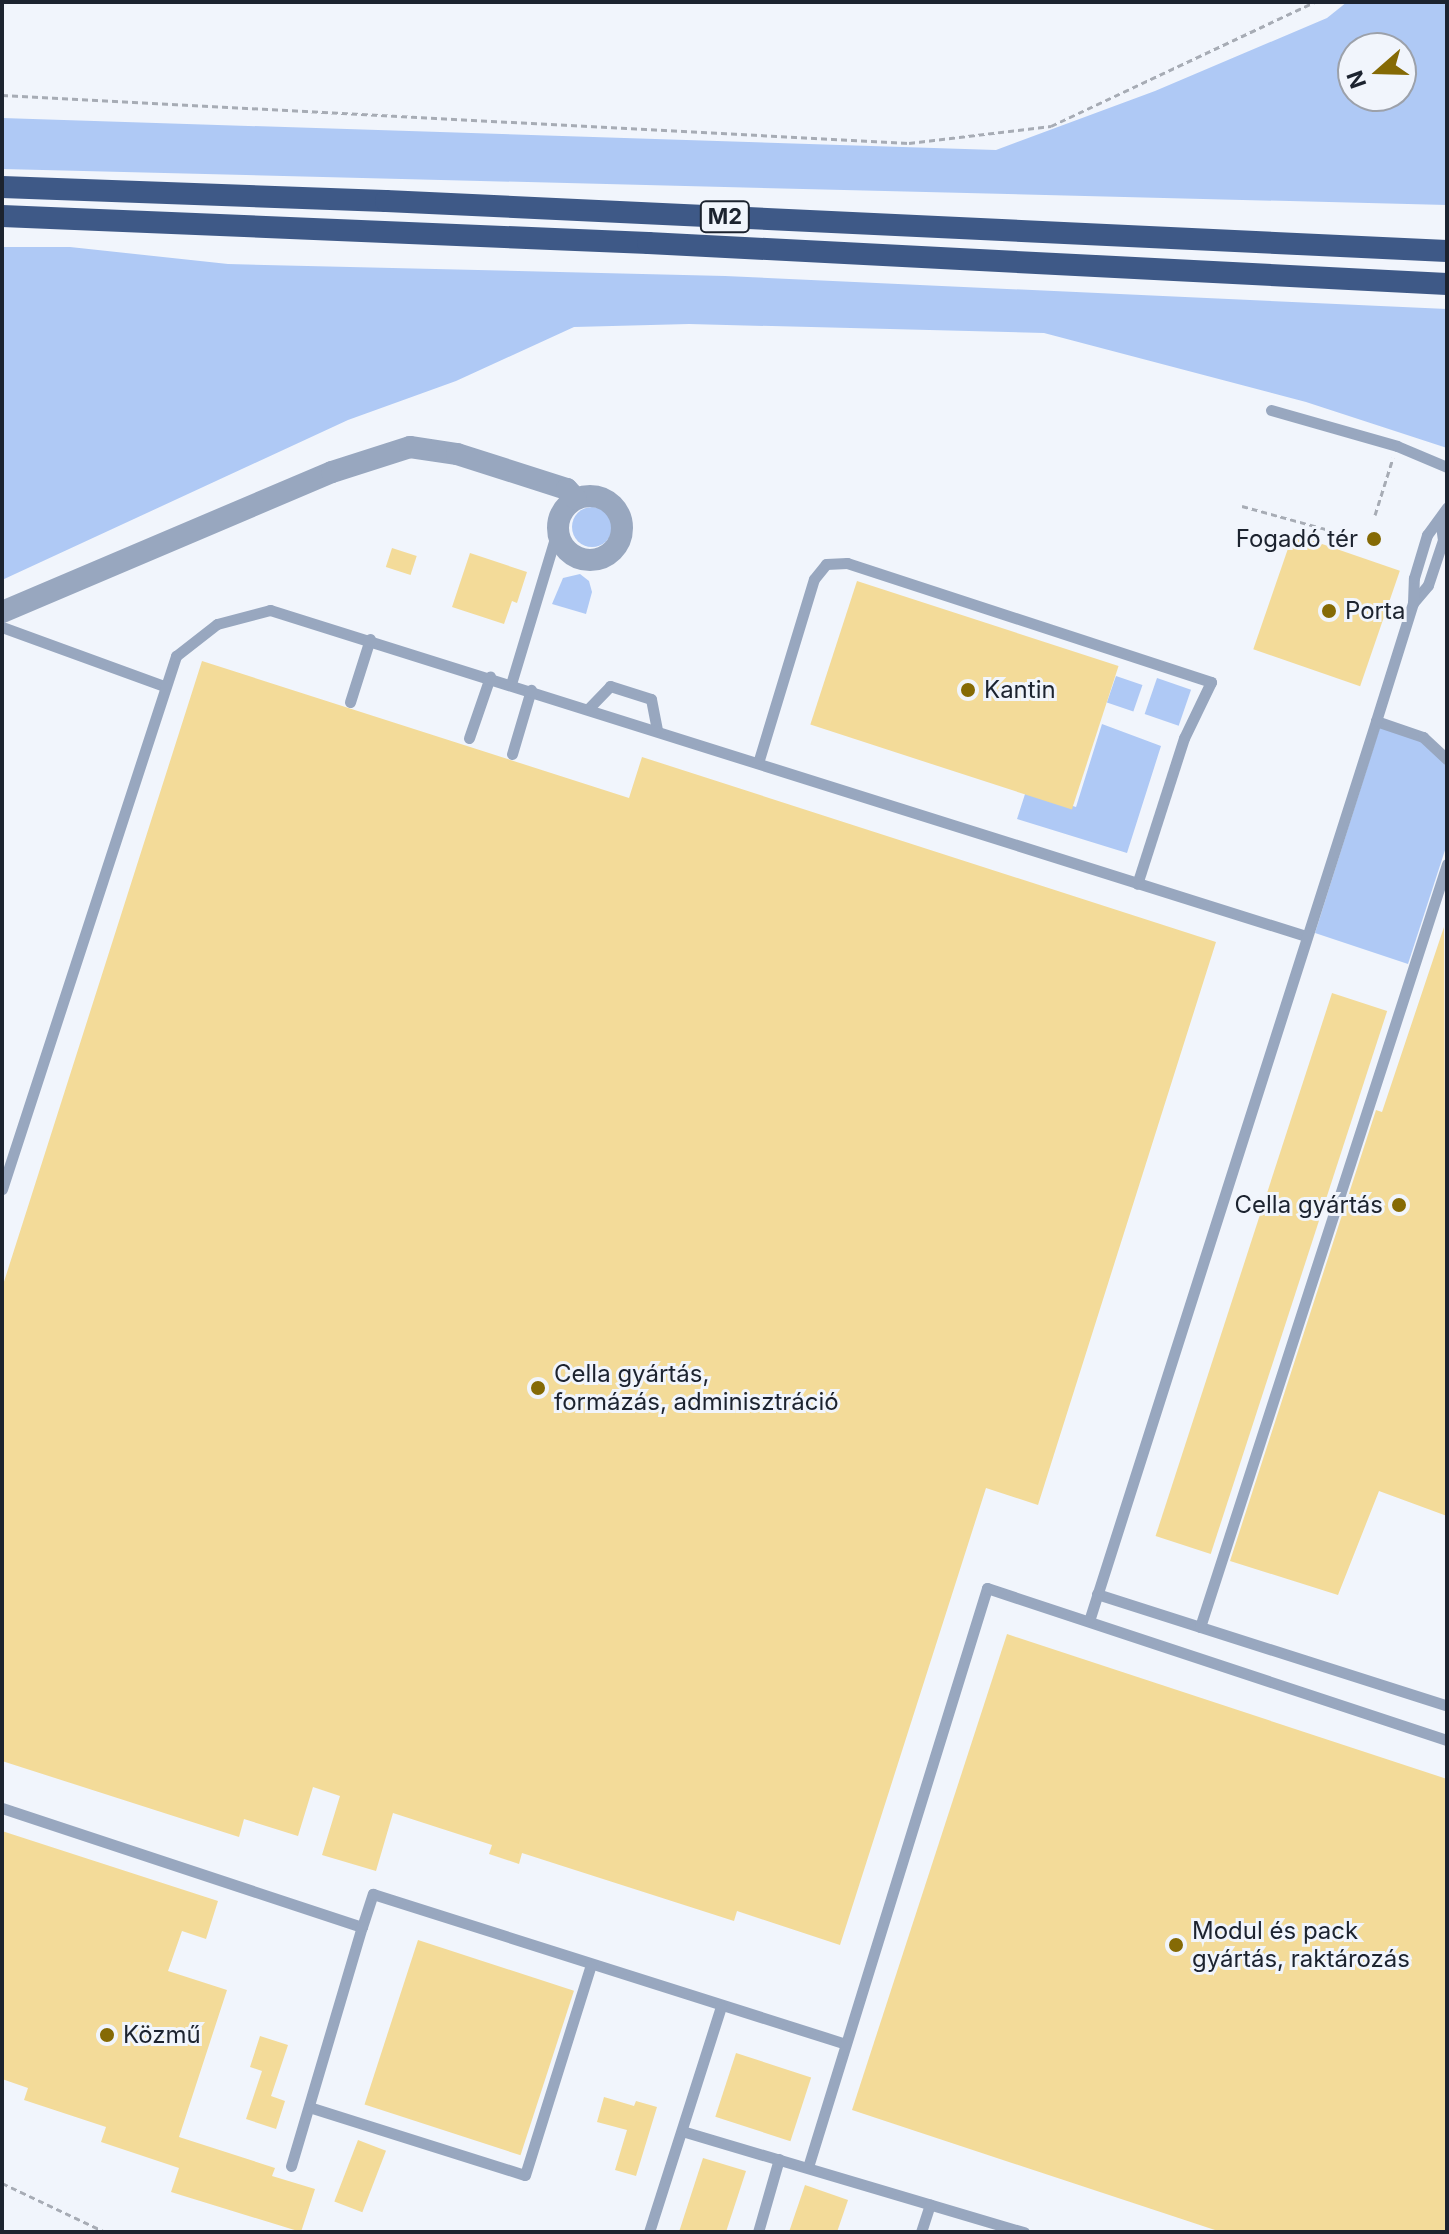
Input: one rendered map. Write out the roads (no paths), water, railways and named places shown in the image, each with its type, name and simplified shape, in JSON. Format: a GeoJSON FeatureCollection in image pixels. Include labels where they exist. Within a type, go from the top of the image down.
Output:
{"type":"FeatureCollection","features":[{"type":"Feature","properties":{"kind":"highway","name":"M2"},"geometry":{"type":"LineString","coordinates":[[2,187],[418,202],[1447,251]]}},
{"type":"Feature","properties":{"kind":"highway","name":"M2"},"geometry":{"type":"LineString","coordinates":[[2,216],[584,240],[1447,284]]}},
{"type":"Feature","properties":{"kind":"street"},"geometry":{"type":"LineString","coordinates":[[2,612],[332,472],[410,447],[472,459],[567,489],[576,499]]}},
{"type":"Feature","properties":{"kind":"street"},"geometry":{"type":"LineString","coordinates":[[594,496],[612,504],[622,522],[619,543],[603,557],[582,559],[565,548],[558,528],[563,511],[576,499],[594,496]]}},
{"type":"Feature","properties":{"kind":"lane"},"geometry":{"type":"LineString","coordinates":[[1271,410],[1397,446],[1447,467]]}},
{"type":"Feature","properties":{"kind":"lane"},"geometry":{"type":"LineString","coordinates":[[1089,1621],[1413,603],[1428,585],[1443,540],[1440,519],[1447,507]]}},
{"type":"Feature","properties":{"kind":"lane"},"geometry":{"type":"LineString","coordinates":[[511,684],[558,528]]}},
{"type":"Feature","properties":{"kind":"lane"},"geometry":{"type":"LineString","coordinates":[[758,763],[814,579],[826,564],[847,563],[1211,682],[1184,738],[1137,884]]}},
{"type":"Feature","properties":{"kind":"lane"},"geometry":{"type":"LineString","coordinates":[[3,1183],[176,656],[217,624],[270,610],[1306,936]]}},
{"type":"Feature","properties":{"kind":"lane"},"geometry":{"type":"LineString","coordinates":[[2,627],[164,686]]}},
{"type":"Feature","properties":{"kind":"lane"},"geometry":{"type":"LineString","coordinates":[[350,702],[370,639]]}},
{"type":"Feature","properties":{"kind":"lane"},"geometry":{"type":"LineString","coordinates":[[469,738],[490,677]]}},
{"type":"Feature","properties":{"kind":"lane"},"geometry":{"type":"LineString","coordinates":[[588,709],[610,686],[651,699],[657,730]]}},
{"type":"Feature","properties":{"kind":"lane"},"geometry":{"type":"LineString","coordinates":[[512,754],[531,690]]}},
{"type":"Feature","properties":{"kind":"lane"},"geometry":{"type":"LineString","coordinates":[[1376,721],[1423,737],[1447,759]]}},
{"type":"Feature","properties":{"kind":"lane"},"geometry":{"type":"LineString","coordinates":[[1200,1627],[1447,864]]}},
{"type":"Feature","properties":{"kind":"lane"},"geometry":{"type":"LineString","coordinates":[[808,2167],[987,1588],[1447,1740]]}},
{"type":"Feature","properties":{"kind":"lane"},"geometry":{"type":"LineString","coordinates":[[1097,1594],[1447,1706]]}},
{"type":"Feature","properties":{"kind":"lane"},"geometry":{"type":"LineString","coordinates":[[2,1808],[362,1927]]}},
{"type":"Feature","properties":{"kind":"lane"},"geometry":{"type":"LineString","coordinates":[[291,2166],[373,1894],[844,2043]]}},
{"type":"Feature","properties":{"kind":"lane"},"geometry":{"type":"LineString","coordinates":[[309,2107],[525,2175],[591,1965]]}},
{"type":"Feature","properties":{"kind":"lane"},"geometry":{"type":"LineString","coordinates":[[649,2232],[721,2006]]}},
{"type":"Feature","properties":{"kind":"lane"},"geometry":{"type":"LineString","coordinates":[[682,2131],[1024,2232]]}},
{"type":"Feature","properties":{"kind":"lane"},"geometry":{"type":"LineString","coordinates":[[758,2232],[779,2159]]}},
{"type":"Feature","properties":{"kind":"lane"},"geometry":{"type":"LineString","coordinates":[[921,2232],[930,2204]]}},
{"type":"Feature","properties":{"kind":"place","name":"Fogadó tér"},"geometry":{"type":"Point","coordinates":[1374,539]}},
{"type":"Feature","properties":{"kind":"place","name":"Porta"},"geometry":{"type":"Point","coordinates":[1329,611]}},
{"type":"Feature","properties":{"kind":"place","name":"Kantin"},"geometry":{"type":"Point","coordinates":[968,690]}},
{"type":"Feature","properties":{"kind":"place","name":"Cella gyártás"},"geometry":{"type":"Point","coordinates":[1399,1205]}},
{"type":"Feature","properties":{"kind":"place","name":"Cella gyártás, formázás, adminisztráció"},"geometry":{"type":"Point","coordinates":[538,1388]}},
{"type":"Feature","properties":{"kind":"place","name":"Modul és pack gyártás, raktározás"},"geometry":{"type":"Point","coordinates":[1176,1945]}},
{"type":"Feature","properties":{"kind":"place","name":"Közmű"},"geometry":{"type":"Point","coordinates":[107,2035]}}]}
